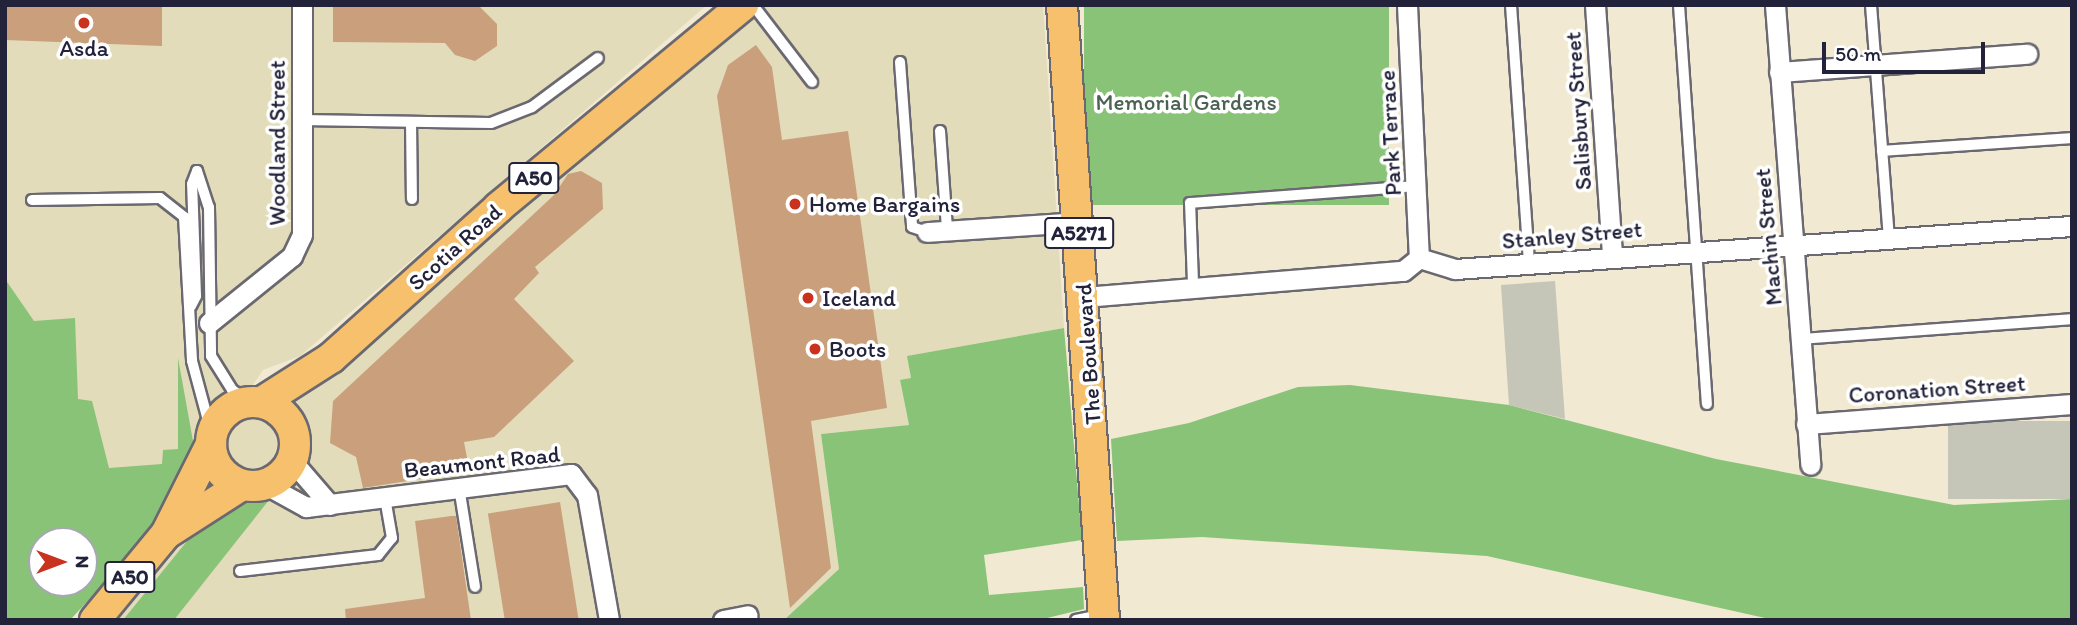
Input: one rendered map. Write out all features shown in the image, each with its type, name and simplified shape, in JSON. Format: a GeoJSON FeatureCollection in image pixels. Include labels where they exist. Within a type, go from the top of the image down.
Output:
{"type":"FeatureCollection","features":[{"type":"Feature","properties":{"kind":"main road","name":"Scotia Road"},"geometry":{"type":"LineString","coordinates":[[257,402],[331,358],[499,207],[743,5]]}},
{"type":"Feature","properties":{"kind":"main road","name":"The Boulevard"},"geometry":{"type":"LineString","coordinates":[[1062,5],[1098,500],[1094,618]]}},
{"type":"Feature","properties":{"kind":"main road","name":"Scotia Road"},"geometry":{"type":"LineString","coordinates":[[294,454],[310,391],[331,358]]}},
{"type":"Feature","properties":{"kind":"main road"},"geometry":{"type":"LineString","coordinates":[[257,402],[286,417],[294,454],[254,485],[218,468],[211,440],[228,410],[257,402]]}},
{"type":"Feature","properties":{"kind":"main road","name":"A50"},"geometry":{"type":"LineString","coordinates":[[94,620],[166,534],[211,440]]}},
{"type":"Feature","properties":{"kind":"main road","name":"A50"},"geometry":{"type":"LineString","coordinates":[[166,534],[254,485]]}},
{"type":"Feature","properties":{"kind":"street","name":"Woodland Street"},"geometry":{"type":"LineString","coordinates":[[200,324],[299,246],[302,5]]}},
{"type":"Feature","properties":{"kind":"street","name":"Park Terrace"},"geometry":{"type":"LineString","coordinates":[[1407,5],[1418,186],[1419,258]]}},
{"type":"Feature","properties":{"kind":"street","name":"Salisbury Street"},"geometry":{"type":"LineString","coordinates":[[1595,5],[1612,256]]}},
{"type":"Feature","properties":{"kind":"street","name":"Machin Street"},"geometry":{"type":"LineString","coordinates":[[1775,5],[1810,465]]}},
{"type":"Feature","properties":{"kind":"street"},"geometry":{"type":"LineString","coordinates":[[1779,72],[2027,54]]}},
{"type":"Feature","properties":{"kind":"street"},"geometry":{"type":"LineString","coordinates":[[937,231],[1078,222]]}},
{"type":"Feature","properties":{"kind":"street","name":"Stanley Street"},"geometry":{"type":"LineString","coordinates":[[1419,258],[1455,269],[1695,250],[1889,241],[2072,226]]}},
{"type":"Feature","properties":{"kind":"street"},"geometry":{"type":"LineString","coordinates":[[1084,297],[1193,284],[1403,271],[1419,258]]}},
{"type":"Feature","properties":{"kind":"street","name":"Coronation Street"},"geometry":{"type":"LineString","coordinates":[[1806,424],[2072,404]]}},
{"type":"Feature","properties":{"kind":"street"},"geometry":{"type":"LineString","coordinates":[[294,454],[330,505]]}},
{"type":"Feature","properties":{"kind":"street","name":"Beaumont Road"},"geometry":{"type":"LineString","coordinates":[[254,485],[287,502],[330,505],[558,474],[579,482],[587,495],[609,620]]}},
{"type":"Feature","properties":{"kind":"street"},"geometry":{"type":"LineString","coordinates":[[723,620],[748,615]]}},
{"type":"Feature","properties":{"kind":"lane"},"geometry":{"type":"LineString","coordinates":[[753,5],[812,82]]}},
{"type":"Feature","properties":{"kind":"lane"},"geometry":{"type":"LineString","coordinates":[[1511,5],[1529,263]]}},
{"type":"Feature","properties":{"kind":"lane"},"geometry":{"type":"LineString","coordinates":[[1679,5],[1707,404]]}},
{"type":"Feature","properties":{"kind":"lane"},"geometry":{"type":"LineString","coordinates":[[1871,5],[1889,241]]}},
{"type":"Feature","properties":{"kind":"lane"},"geometry":{"type":"LineString","coordinates":[[301,120],[491,123],[532,107],[598,58]]}},
{"type":"Feature","properties":{"kind":"lane"},"geometry":{"type":"LineString","coordinates":[[900,62],[912,227],[937,231],[940,131]]}},
{"type":"Feature","properties":{"kind":"lane"},"geometry":{"type":"LineString","coordinates":[[411,122],[412,199]]}},
{"type":"Feature","properties":{"kind":"lane"},"geometry":{"type":"LineString","coordinates":[[1882,151],[2072,138]]}},
{"type":"Feature","properties":{"kind":"lane"},"geometry":{"type":"LineString","coordinates":[[191,306],[196,296],[192,184],[197,171],[209,207],[197,395],[211,440]]}},
{"type":"Feature","properties":{"kind":"lane"},"geometry":{"type":"LineString","coordinates":[[1193,284],[1190,203],[1418,186]]}},
{"type":"Feature","properties":{"kind":"lane"},"geometry":{"type":"LineString","coordinates":[[32,200],[143,199],[173,203],[184,217],[184,295],[200,324],[215,368],[257,402]]}},
{"type":"Feature","properties":{"kind":"lane"},"geometry":{"type":"LineString","coordinates":[[1801,339],[2072,318]]}},
{"type":"Feature","properties":{"kind":"lane"},"geometry":{"type":"LineString","coordinates":[[458,487],[475,587]]}},
{"type":"Feature","properties":{"kind":"lane"},"geometry":{"type":"LineString","coordinates":[[240,571],[378,555],[392,538],[385,498]]}},
{"type":"Feature","properties":{"kind":"shaded area"},"geometry":{"type":"Polygon","coordinates":[[[5,5],[707,5],[300,356],[263,370],[240,404],[263,402],[744,5],[1043,5],[1064,328],[908,356],[911,378],[900,381],[909,425],[821,434],[839,569],[784,620],[95,620],[198,462],[137,548],[98,590],[98,527],[28,527],[28,597],[91,597],[70,620],[5,620],[5,5]]]}},
{"type":"Feature","properties":{"kind":"shaded area"},"geometry":{"type":"Polygon","coordinates":[[[1555,281],[1565,419],[1509,405],[1501,285],[1555,281]]]}},
{"type":"Feature","properties":{"kind":"shaded area"},"geometry":{"type":"Polygon","coordinates":[[[1948,421],[2072,421],[2072,499],[1948,499],[1948,421]]]}},
{"type":"Feature","properties":{"kind":"green space","name":"Memorial Gardens"},"geometry":{"type":"Polygon","coordinates":[[[1084,5],[1389,5],[1389,205],[1084,205],[1084,5]]]}},
{"type":"Feature","properties":{"kind":"green space"},"geometry":{"type":"Polygon","coordinates":[[[5,279],[34,321],[75,318],[78,399],[92,401],[109,468],[162,464],[163,450],[178,449],[178,358],[193,441],[187,477],[137,548],[98,590],[98,527],[28,527],[28,597],[91,597],[70,620],[5,620],[5,279]]]}},
{"type":"Feature","properties":{"kind":"green space"},"geometry":{"type":"Polygon","coordinates":[[[1064,328],[1082,540],[984,555],[989,595],[1083,587],[1084,609],[1039,620],[784,620],[839,569],[821,434],[909,425],[900,380],[911,378],[907,356],[1064,328]]]}},
{"type":"Feature","properties":{"kind":"green space"},"geometry":{"type":"Polygon","coordinates":[[[1350,385],[1509,405],[1716,459],[1954,505],[2072,499],[2072,620],[1774,620],[1487,556],[1202,537],[1117,541],[1111,439],[1189,423],[1298,387],[1350,385]]]}},
{"type":"Feature","properties":{"kind":"green space"},"geometry":{"type":"Polygon","coordinates":[[[249,499],[269,500],[174,620],[123,620],[192,535],[227,504],[249,499]]]}},
{"type":"Feature","properties":{"kind":"building","name":"Asda"},"geometry":{"type":"Polygon","coordinates":[[[5,5],[162,5],[162,46],[5,40],[5,5]]]}},
{"type":"Feature","properties":{"kind":"building"},"geometry":{"type":"Polygon","coordinates":[[[333,5],[478,5],[497,24],[497,46],[475,61],[455,55],[445,43],[333,42],[333,5]]]}},
{"type":"Feature","properties":{"kind":"building"},"geometry":{"type":"Polygon","coordinates":[[[756,45],[772,67],[782,140],[848,131],[887,408],[811,421],[831,568],[790,608],[717,96],[728,65],[756,45]]]}},
{"type":"Feature","properties":{"kind":"building"},"geometry":{"type":"Polygon","coordinates":[[[581,171],[602,183],[603,209],[535,267],[539,273],[514,299],[574,361],[494,437],[464,442],[468,463],[452,465],[453,474],[363,488],[356,457],[330,443],[333,401],[554,195],[568,174],[581,171]]]}},
{"type":"Feature","properties":{"kind":"building"},"geometry":{"type":"Polygon","coordinates":[[[560,502],[579,620],[505,620],[488,513],[560,502]]]}},
{"type":"Feature","properties":{"kind":"building"},"geometry":{"type":"Polygon","coordinates":[[[456,516],[471,620],[346,620],[345,609],[425,598],[415,521],[456,516]]]}},
{"type":"Feature","properties":{"kind":"place","name":"Asda"},"geometry":{"type":"Point","coordinates":[84,23]}},
{"type":"Feature","properties":{"kind":"place","name":"Home Bargains"},"geometry":{"type":"Point","coordinates":[795,204]}},
{"type":"Feature","properties":{"kind":"place","name":"Iceland"},"geometry":{"type":"Point","coordinates":[808,298]}},
{"type":"Feature","properties":{"kind":"place","name":"Boots"},"geometry":{"type":"Point","coordinates":[815,349]}}]}
